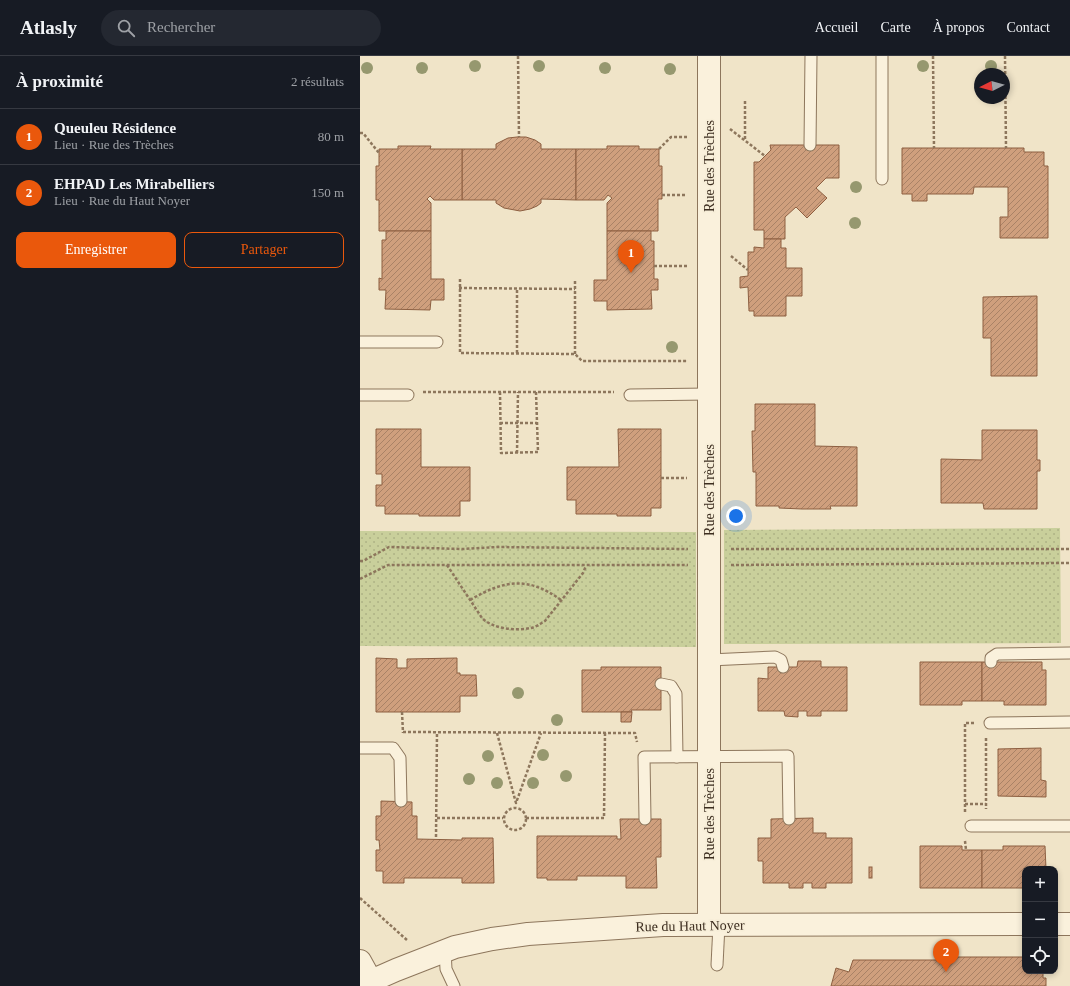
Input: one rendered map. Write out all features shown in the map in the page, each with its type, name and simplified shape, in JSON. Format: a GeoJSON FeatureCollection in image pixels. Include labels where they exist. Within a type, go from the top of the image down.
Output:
{"type":"FeatureCollection","features":[{"type":"Feature","properties":{"kind":"street","name":"Rue des Trèches"},"geometry":{"type":"LineString","coordinates":[[709,56],[709,757],[714,924]]}},
{"type":"Feature","properties":{"kind":"street","name":"Rue du Haut Noyer"},"geometry":{"type":"LineString","coordinates":[[368,984],[435,954],[455,947],[492,939],[528,934],[663,925],[1022,924]]}},
{"type":"Feature","properties":{"kind":"street"},"geometry":{"type":"LineString","coordinates":[[1058,924],[1070,924]]}},
{"type":"Feature","properties":{"kind":"street"},"geometry":{"type":"LineString","coordinates":[[360,961],[368,984]]}},
{"type":"Feature","properties":{"kind":"lane"},"geometry":{"type":"LineString","coordinates":[[810,145],[811,56]]}},
{"type":"Feature","properties":{"kind":"lane"},"geometry":{"type":"LineString","coordinates":[[882,56],[882,179]]}},
{"type":"Feature","properties":{"kind":"lane"},"geometry":{"type":"LineString","coordinates":[[360,342],[437,342]]}},
{"type":"Feature","properties":{"kind":"lane"},"geometry":{"type":"LineString","coordinates":[[630,395],[709,394]]}},
{"type":"Feature","properties":{"kind":"lane"},"geometry":{"type":"LineString","coordinates":[[360,395],[408,395]]}},
{"type":"Feature","properties":{"kind":"lane"},"geometry":{"type":"LineString","coordinates":[[990,662],[991,658],[997,654],[1070,653]]}},
{"type":"Feature","properties":{"kind":"lane"},"geometry":{"type":"LineString","coordinates":[[709,660],[775,657],[781,660],[783,667]]}},
{"type":"Feature","properties":{"kind":"lane"},"geometry":{"type":"LineString","coordinates":[[661,684],[671,686],[676,694],[677,757]]}},
{"type":"Feature","properties":{"kind":"lane"},"geometry":{"type":"LineString","coordinates":[[988,723],[1070,722]]}},
{"type":"Feature","properties":{"kind":"lane"},"geometry":{"type":"LineString","coordinates":[[360,748],[393,748],[400,758],[401,802]]}},
{"type":"Feature","properties":{"kind":"lane"},"geometry":{"type":"LineString","coordinates":[[645,819],[644,757],[788,756],[790,819]]}},
{"type":"Feature","properties":{"kind":"lane"},"geometry":{"type":"LineString","coordinates":[[967,827],[1070,826]]}},
{"type":"Feature","properties":{"kind":"lane"},"geometry":{"type":"LineString","coordinates":[[714,924],[717,965]]}},
{"type":"Feature","properties":{"kind":"lane"},"geometry":{"type":"LineString","coordinates":[[435,954],[446,969],[454,986]]}},
{"type":"Feature","properties":{"kind":"path"},"geometry":{"type":"LineString","coordinates":[[518,56],[519,136]]}},
{"type":"Feature","properties":{"kind":"path"},"geometry":{"type":"LineString","coordinates":[[933,56],[934,148]]}},
{"type":"Feature","properties":{"kind":"path"},"geometry":{"type":"LineString","coordinates":[[1005,56],[1006,148]]}},
{"type":"Feature","properties":{"kind":"path"},"geometry":{"type":"LineString","coordinates":[[745,101],[745,140]]}},
{"type":"Feature","properties":{"kind":"path"},"geometry":{"type":"LineString","coordinates":[[659,149],[671,137],[709,131],[727,126],[765,156]]}},
{"type":"Feature","properties":{"kind":"path"},"geometry":{"type":"LineString","coordinates":[[360,133],[363,133],[379,153]]}},
{"type":"Feature","properties":{"kind":"path"},"geometry":{"type":"LineString","coordinates":[[654,266],[709,266]]}},
{"type":"Feature","properties":{"kind":"path"},"geometry":{"type":"LineString","coordinates":[[460,279],[460,353],[574,354],[582,361],[709,361]]}},
{"type":"Feature","properties":{"kind":"path"},"geometry":{"type":"LineString","coordinates":[[574,354],[575,280]]}},
{"type":"Feature","properties":{"kind":"path"},"geometry":{"type":"LineString","coordinates":[[459,288],[575,289]]}},
{"type":"Feature","properties":{"kind":"path"},"geometry":{"type":"LineString","coordinates":[[517,288],[517,353]]}},
{"type":"Feature","properties":{"kind":"path"},"geometry":{"type":"LineString","coordinates":[[408,395],[414,392],[622,392],[630,395]]}},
{"type":"Feature","properties":{"kind":"path"},"geometry":{"type":"LineString","coordinates":[[500,392],[501,453],[517,453],[538,452],[536,392]]}},
{"type":"Feature","properties":{"kind":"path"},"geometry":{"type":"LineString","coordinates":[[517,453],[518,392]]}},
{"type":"Feature","properties":{"kind":"path"},"geometry":{"type":"LineString","coordinates":[[500,423],[537,423]]}},
{"type":"Feature","properties":{"kind":"path"},"geometry":{"type":"LineString","coordinates":[[447,565],[487,624],[503,628],[521,629],[538,626],[545,621],[553,613],[586,566]]}},
{"type":"Feature","properties":{"kind":"path"},"geometry":{"type":"LineString","coordinates":[[470,600],[493,588],[505,584],[517,583],[540,587],[562,600]]}},
{"type":"Feature","properties":{"kind":"path"},"geometry":{"type":"LineString","coordinates":[[966,850],[965,723],[988,723],[986,808]]}},
{"type":"Feature","properties":{"kind":"path"},"geometry":{"type":"LineString","coordinates":[[403,732],[635,733],[639,748],[644,757]]}},
{"type":"Feature","properties":{"kind":"path"},"geometry":{"type":"LineString","coordinates":[[436,837],[437,732]]}},
{"type":"Feature","properties":{"kind":"path"},"geometry":{"type":"LineString","coordinates":[[497,733],[516,803],[516,808]]}},
{"type":"Feature","properties":{"kind":"path"},"geometry":{"type":"LineString","coordinates":[[516,803],[541,733]]}},
{"type":"Feature","properties":{"kind":"path"},"geometry":{"type":"LineString","coordinates":[[526,818],[604,818],[605,733]]}},
{"type":"Feature","properties":{"kind":"path"},"geometry":{"type":"LineString","coordinates":[[965,804],[986,804]]}},
{"type":"Feature","properties":{"kind":"path"},"geometry":{"type":"LineString","coordinates":[[516,808],[521,809],[526,818],[525,824],[521,829],[515,830],[509,829],[503,818],[505,812],[516,808]]}},
{"type":"Feature","properties":{"kind":"path"},"geometry":{"type":"LineString","coordinates":[[437,818],[503,818]]}},
{"type":"Feature","properties":{"kind":"path"},"geometry":{"type":"LineString","coordinates":[[360,898],[435,954]]}},
{"type":"Feature","properties":{"kind":"green space"},"geometry":{"type":"Polygon","coordinates":[[[1060,528],[1061,643],[724,644],[724,530],[1060,528]]]}},
{"type":"Feature","properties":{"kind":"green space"},"geometry":{"type":"Polygon","coordinates":[[[360,531],[696,532],[696,647],[360,646],[360,531]]]}},
{"type":"Feature","properties":{"kind":"building"},"geometry":{"type":"Polygon","coordinates":[[[526,137],[535,140],[541,144],[541,149],[576,149],[576,200],[541,199],[541,203],[537,206],[520,211],[504,208],[496,203],[496,200],[462,200],[462,149],[496,149],[496,144],[508,138],[526,137]]]}},
{"type":"Feature","properties":{"kind":"building"},"geometry":{"type":"Polygon","coordinates":[[[770,145],[839,145],[839,178],[826,178],[816,188],[827,198],[807,218],[796,207],[785,217],[785,239],[764,239],[764,230],[754,230],[754,162],[759,162],[771,150],[770,145]]]}},
{"type":"Feature","properties":{"kind":"building"},"geometry":{"type":"Polygon","coordinates":[[[398,146],[431,146],[430,149],[462,149],[462,200],[434,200],[430,196],[427,199],[431,203],[431,231],[379,231],[379,200],[376,200],[376,166],[379,166],[379,149],[398,149],[398,146]]]}},
{"type":"Feature","properties":{"kind":"building"},"geometry":{"type":"Polygon","coordinates":[[[607,146],[639,146],[639,149],[659,149],[659,166],[662,166],[662,199],[658,199],[658,231],[607,231],[607,203],[612,198],[608,195],[604,200],[576,200],[576,149],[607,149],[607,146]]]}},
{"type":"Feature","properties":{"kind":"building"},"geometry":{"type":"Polygon","coordinates":[[[902,148],[1024,148],[1024,152],[1044,152],[1044,166],[1048,166],[1048,238],[1000,238],[1000,217],[1008,217],[1008,187],[974,187],[973,194],[927,194],[927,201],[912,201],[912,194],[902,194],[902,148]]]}},
{"type":"Feature","properties":{"kind":"building"},"geometry":{"type":"Polygon","coordinates":[[[386,231],[431,231],[431,279],[444,279],[444,300],[431,300],[430,310],[385,309],[386,290],[379,290],[379,278],[382,279],[382,240],[386,240],[386,231]]]}},
{"type":"Feature","properties":{"kind":"building"},"geometry":{"type":"Polygon","coordinates":[[[607,231],[651,231],[651,241],[654,241],[654,279],[658,279],[658,290],[651,290],[652,309],[607,310],[607,301],[594,301],[594,280],[607,280],[607,231]]]}},
{"type":"Feature","properties":{"kind":"building"},"geometry":{"type":"Polygon","coordinates":[[[764,239],[781,239],[781,248],[786,248],[786,268],[802,268],[802,296],[786,296],[786,316],[754,316],[754,311],[749,311],[748,287],[740,288],[740,277],[748,276],[748,252],[754,252],[754,247],[764,248],[764,239]]]}},
{"type":"Feature","properties":{"kind":"building"},"geometry":{"type":"Polygon","coordinates":[[[1037,296],[1037,376],[991,376],[991,338],[983,338],[983,297],[1037,296]]]}},
{"type":"Feature","properties":{"kind":"building"},"geometry":{"type":"Polygon","coordinates":[[[755,404],[815,404],[815,446],[857,447],[857,506],[830,506],[831,509],[802,509],[779,508],[779,506],[756,506],[756,472],[753,472],[752,431],[755,431],[755,404]]]}},
{"type":"Feature","properties":{"kind":"building"},"geometry":{"type":"Polygon","coordinates":[[[376,429],[421,429],[421,467],[470,467],[470,501],[460,501],[460,516],[385,514],[385,506],[376,506],[376,485],[382,485],[382,474],[376,474],[376,429]]]}},
{"type":"Feature","properties":{"kind":"building"},"geometry":{"type":"Polygon","coordinates":[[[618,429],[661,429],[661,508],[651,508],[651,516],[576,514],[576,500],[567,500],[567,467],[619,467],[618,429]]]}},
{"type":"Feature","properties":{"kind":"building"},"geometry":{"type":"Polygon","coordinates":[[[982,430],[1037,430],[1037,460],[1040,460],[1040,471],[1037,471],[1037,509],[984,509],[983,503],[941,503],[941,459],[982,460],[982,430]]]}},
{"type":"Feature","properties":{"kind":"building"},"geometry":{"type":"Polygon","coordinates":[[[376,658],[397,659],[397,668],[407,668],[407,659],[457,658],[457,673],[460,673],[460,675],[476,675],[477,696],[460,696],[460,712],[376,712],[376,658]]]}},
{"type":"Feature","properties":{"kind":"building"},"geometry":{"type":"Polygon","coordinates":[[[798,661],[821,661],[821,667],[847,667],[847,711],[821,711],[821,716],[807,716],[807,711],[798,711],[798,717],[785,716],[784,711],[758,711],[758,678],[768,679],[768,667],[797,667],[798,661]]]}},
{"type":"Feature","properties":{"kind":"building"},"geometry":{"type":"Polygon","coordinates":[[[920,662],[982,662],[982,701],[962,701],[962,705],[920,705],[920,662]]]}},
{"type":"Feature","properties":{"kind":"building"},"geometry":{"type":"Polygon","coordinates":[[[982,662],[1042,662],[1042,670],[1046,670],[1046,705],[1004,705],[1004,701],[982,701],[982,662]]]}},
{"type":"Feature","properties":{"kind":"building"},"geometry":{"type":"Polygon","coordinates":[[[601,667],[661,667],[661,710],[631,710],[632,712],[582,712],[582,670],[601,670],[601,667]]]}},
{"type":"Feature","properties":{"kind":"building"},"geometry":{"type":"Polygon","coordinates":[[[621,712],[632,712],[631,722],[621,722],[621,712]]]}},
{"type":"Feature","properties":{"kind":"building"},"geometry":{"type":"Polygon","coordinates":[[[1041,748],[1041,780],[1046,781],[1046,797],[998,796],[998,749],[1041,748]]]}},
{"type":"Feature","properties":{"kind":"building"},"geometry":{"type":"Polygon","coordinates":[[[381,801],[412,802],[412,816],[417,816],[417,839],[462,840],[462,838],[493,838],[494,883],[462,883],[462,878],[404,878],[404,883],[383,883],[383,871],[376,871],[376,850],[380,850],[379,840],[376,840],[376,816],[381,816],[381,801]]]}},
{"type":"Feature","properties":{"kind":"building"},"geometry":{"type":"Polygon","coordinates":[[[813,818],[813,833],[826,833],[826,838],[852,838],[852,883],[826,883],[826,888],[812,888],[812,883],[803,883],[803,888],[789,888],[789,883],[763,883],[763,861],[758,861],[758,838],[771,838],[771,819],[813,818]]]}},
{"type":"Feature","properties":{"kind":"building"},"geometry":{"type":"Polygon","coordinates":[[[620,819],[661,819],[661,857],[656,857],[657,888],[626,888],[626,876],[577,876],[577,880],[547,880],[547,878],[537,878],[537,836],[617,836],[617,839],[621,839],[620,819]]]}},
{"type":"Feature","properties":{"kind":"building"},"geometry":{"type":"Polygon","coordinates":[[[920,846],[962,846],[962,850],[982,850],[982,888],[920,888],[920,846]]]}},
{"type":"Feature","properties":{"kind":"building"},"geometry":{"type":"Polygon","coordinates":[[[1003,846],[1045,846],[1046,866],[1022,866],[1022,888],[982,888],[982,850],[1003,850],[1003,846]]]}},
{"type":"Feature","properties":{"kind":"building"},"geometry":{"type":"Polygon","coordinates":[[[869,867],[872,867],[872,878],[869,878],[869,867]]]}},
{"type":"Feature","properties":{"kind":"building"},"geometry":{"type":"Polygon","coordinates":[[[951,957],[1022,957],[1022,974],[1043,974],[1043,978],[1046,978],[1046,986],[831,986],[836,968],[849,972],[853,960],[951,960],[951,957]]]}},
{"type":"Feature","properties":{"kind":"place","name":"Queuleu Résidence"},"geometry":{"type":"Point","coordinates":[631,273]}},
{"type":"Feature","properties":{"kind":"place","name":"EHPAD Les Mirabelliers"},"geometry":{"type":"Point","coordinates":[946,972]}}]}
